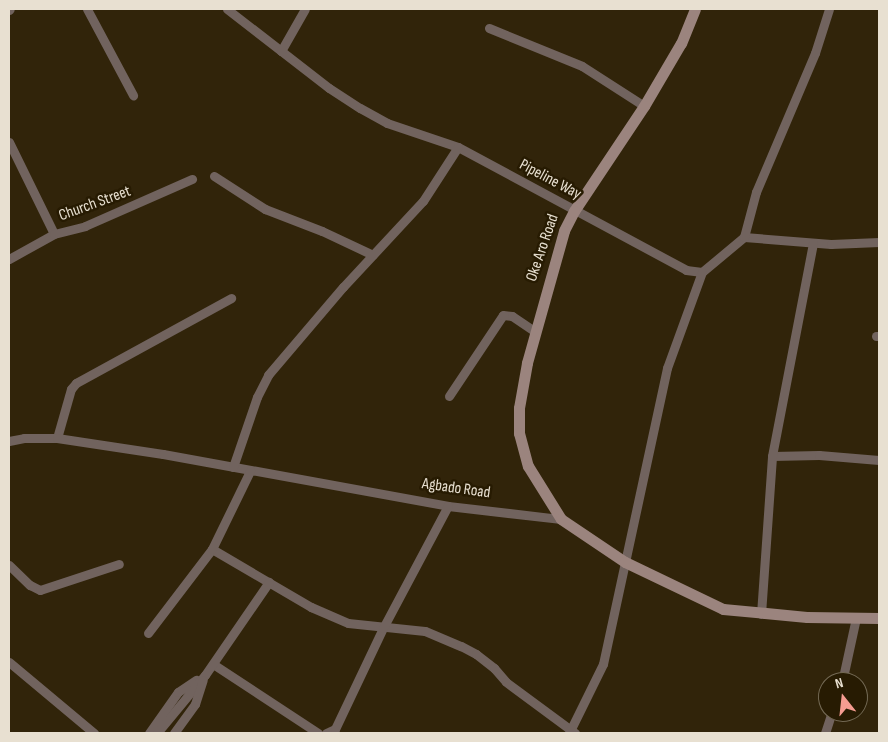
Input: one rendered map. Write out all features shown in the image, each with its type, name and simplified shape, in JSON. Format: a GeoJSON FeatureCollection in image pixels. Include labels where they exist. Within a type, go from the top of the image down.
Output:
{"type":"FeatureCollection","features":[{"type":"Feature","properties":{"kind":"main road","name":"Oke Aro Road"},"geometry":{"type":"LineString","coordinates":[[561,519],[528,466],[519,433],[519,408],[527,363],[558,248],[574,211],[644,106],[681,43],[695,9]]}},
{"type":"Feature","properties":{"kind":"main road","name":"Agbado Road"},"geometry":{"type":"LineString","coordinates":[[561,519],[625,562],[723,609],[761,614],[879,618]]}},
{"type":"Feature","properties":{"kind":"street"},"geometry":{"type":"LineString","coordinates":[[87,9],[133,95]]}},
{"type":"Feature","properties":{"kind":"street","name":"Pipeline Way"},"geometry":{"type":"LineString","coordinates":[[227,9],[329,88],[387,123],[458,147],[574,211],[626,236],[677,266],[702,272]]}},
{"type":"Feature","properties":{"kind":"street"},"geometry":{"type":"LineString","coordinates":[[281,51],[305,9]]}},
{"type":"Feature","properties":{"kind":"street"},"geometry":{"type":"LineString","coordinates":[[212,549],[311,607],[348,623],[424,631],[476,654],[494,668],[506,682],[571,732],[603,664],[667,368],[702,272],[744,237],[756,192],[816,53],[829,9]]}},
{"type":"Feature","properties":{"kind":"street"},"geometry":{"type":"LineString","coordinates":[[489,28],[582,66],[644,106]]}},
{"type":"Feature","properties":{"kind":"street"},"geometry":{"type":"LineString","coordinates":[[9,142],[54,234]]}},
{"type":"Feature","properties":{"kind":"street"},"geometry":{"type":"LineString","coordinates":[[234,467],[257,397],[268,375],[343,288],[423,201],[458,147]]}},
{"type":"Feature","properties":{"kind":"street"},"geometry":{"type":"LineString","coordinates":[[214,176],[265,208],[322,230],[373,255]]}},
{"type":"Feature","properties":{"kind":"street","name":"Church Street"},"geometry":{"type":"LineString","coordinates":[[9,259],[54,234],[85,226],[136,206],[192,179]]}},
{"type":"Feature","properties":{"kind":"street"},"geometry":{"type":"LineString","coordinates":[[744,237],[812,243],[879,242]]}},
{"type":"Feature","properties":{"kind":"street"},"geometry":{"type":"LineString","coordinates":[[761,614],[772,456],[812,243]]}},
{"type":"Feature","properties":{"kind":"street"},"geometry":{"type":"LineString","coordinates":[[57,438],[71,389],[76,383],[231,298]]}},
{"type":"Feature","properties":{"kind":"street"},"geometry":{"type":"LineString","coordinates":[[449,396],[503,315],[512,316],[536,332]]}},
{"type":"Feature","properties":{"kind":"street","name":"Agbado Road"},"geometry":{"type":"LineString","coordinates":[[9,442],[24,438],[57,438],[163,454],[448,506],[561,519]]}},
{"type":"Feature","properties":{"kind":"street"},"geometry":{"type":"LineString","coordinates":[[772,456],[819,455],[879,460]]}},
{"type":"Feature","properties":{"kind":"street"},"geometry":{"type":"LineString","coordinates":[[148,633],[212,549],[250,471]]}},
{"type":"Feature","properties":{"kind":"street"},"geometry":{"type":"LineString","coordinates":[[326,733],[335,728],[383,628],[448,506]]}},
{"type":"Feature","properties":{"kind":"street"},"geometry":{"type":"LineString","coordinates":[[9,565],[30,585],[40,590],[119,564]]}},
{"type":"Feature","properties":{"kind":"street"},"geometry":{"type":"LineString","coordinates":[[174,733],[195,704],[205,675],[269,582]]}},
{"type":"Feature","properties":{"kind":"street"},"geometry":{"type":"LineString","coordinates":[[844,672],[856,618]]}},
{"type":"Feature","properties":{"kind":"street"},"geometry":{"type":"LineString","coordinates":[[9,662],[94,733]]}},
{"type":"Feature","properties":{"kind":"street"},"geometry":{"type":"LineString","coordinates":[[213,664],[318,733]]}},
{"type":"Feature","properties":{"kind":"street"},"geometry":{"type":"LineString","coordinates":[[154,733],[178,692],[205,675]]}},
{"type":"Feature","properties":{"kind":"street"},"geometry":{"type":"LineString","coordinates":[[335,728],[344,733]]}}]}
